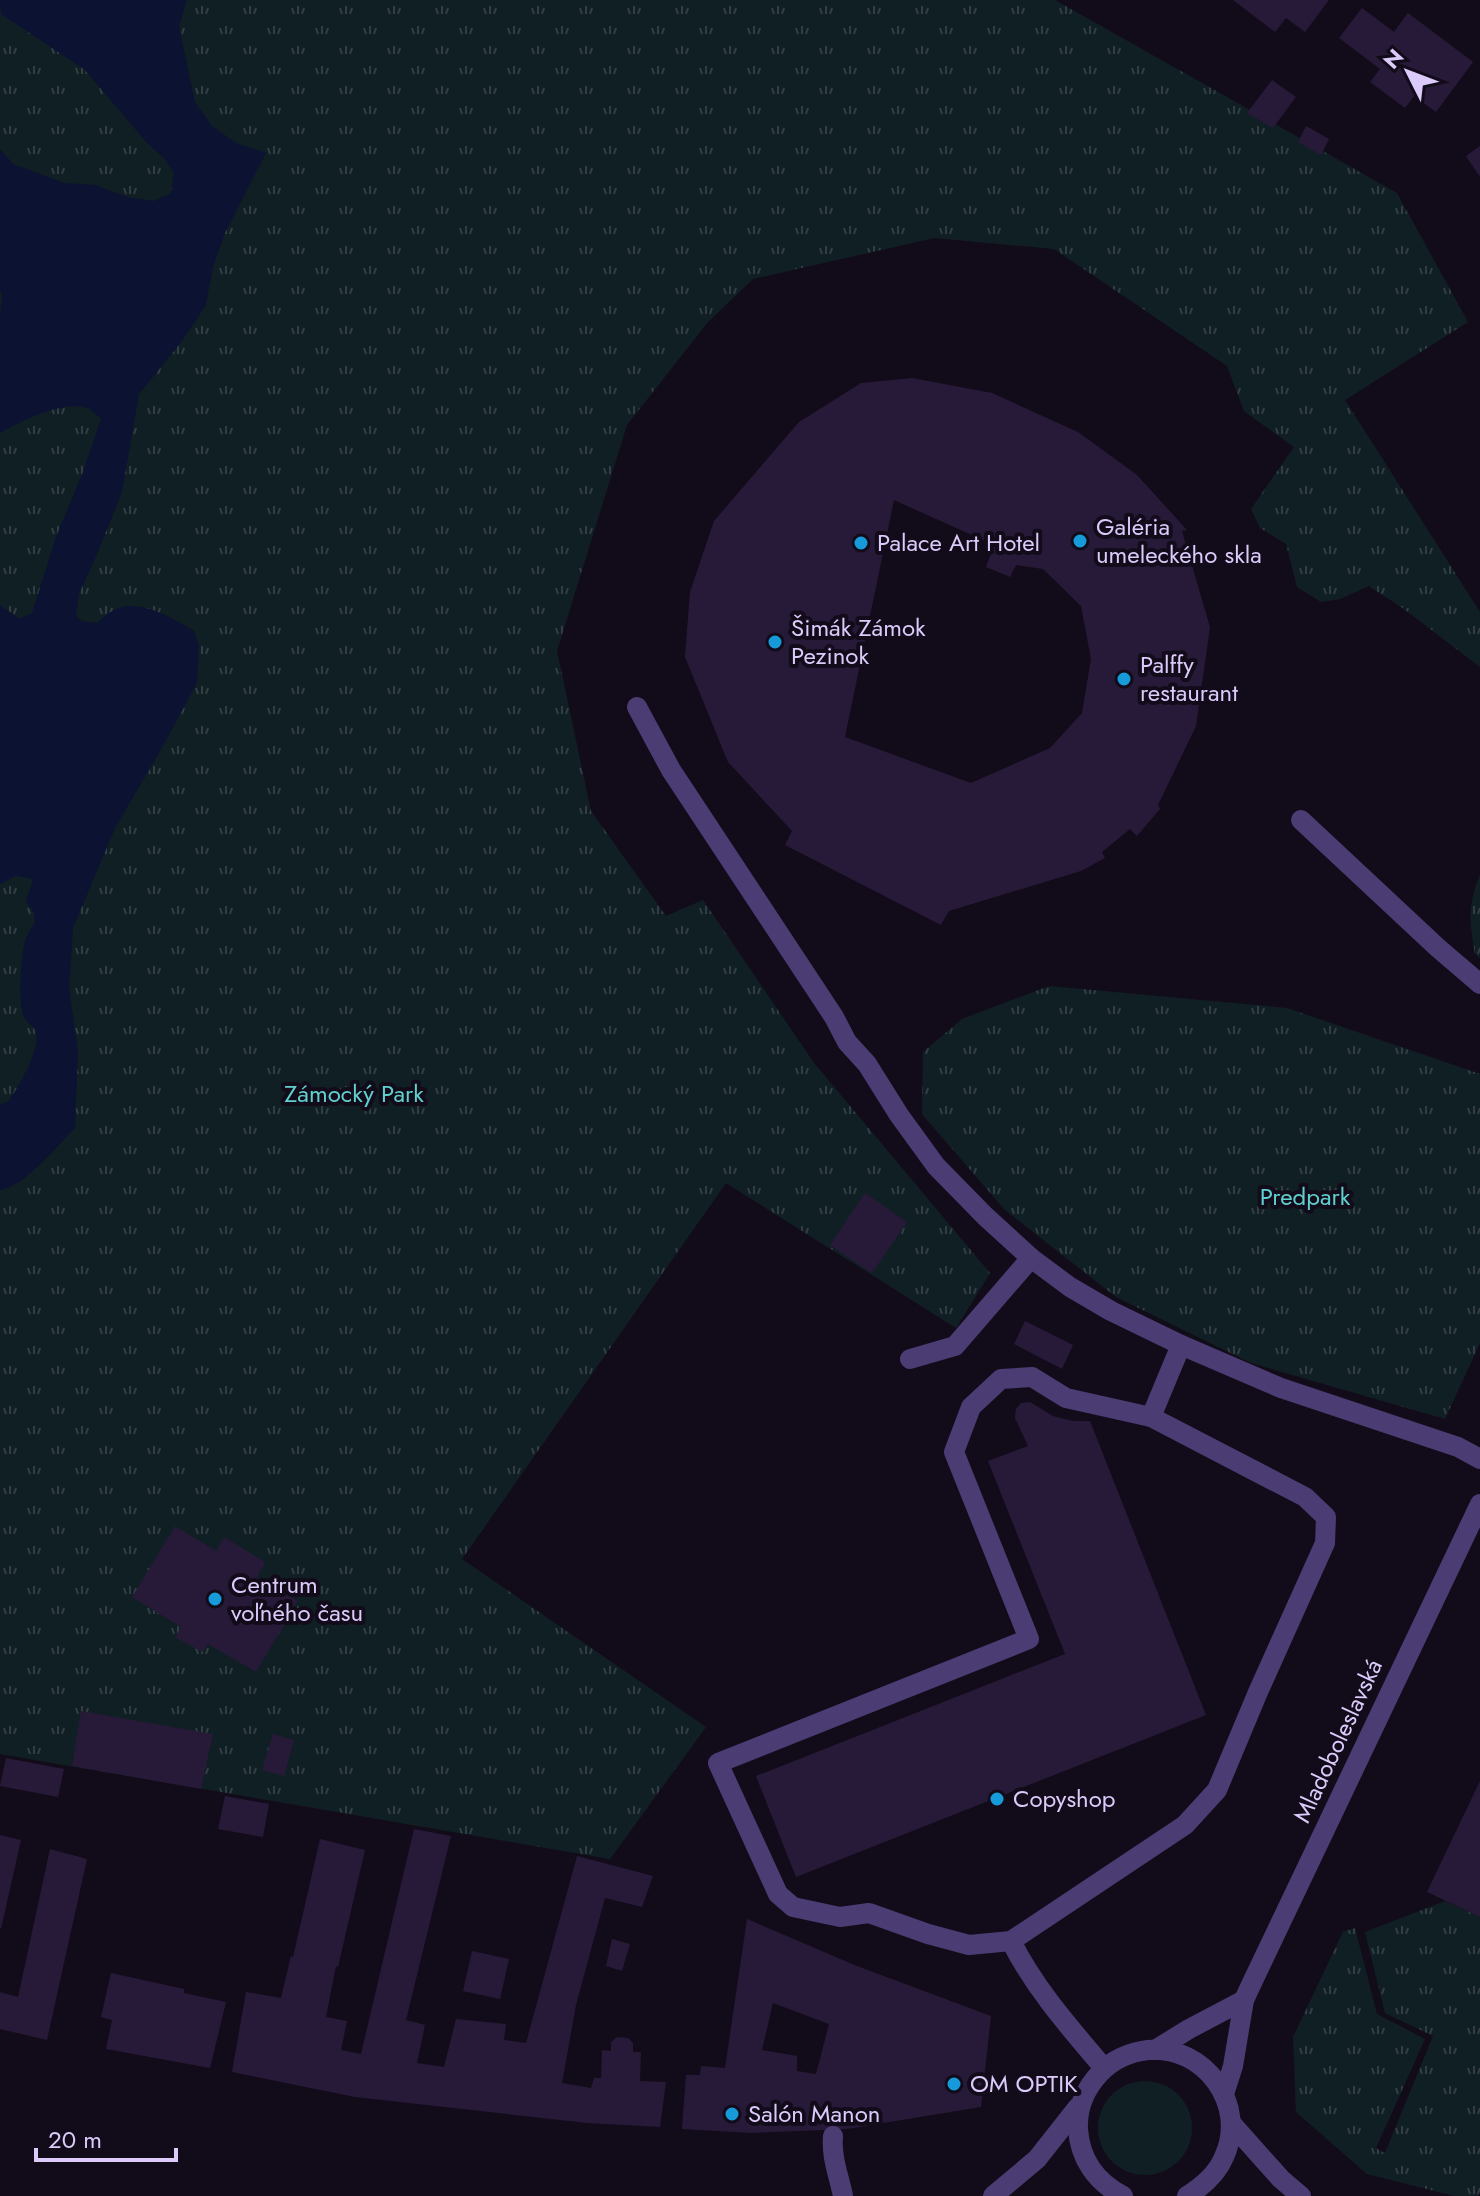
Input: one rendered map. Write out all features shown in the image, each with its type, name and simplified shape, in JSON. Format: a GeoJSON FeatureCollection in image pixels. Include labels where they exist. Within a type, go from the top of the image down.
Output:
{"type":"FeatureCollection","features":[{"type":"Feature","properties":{"kind":"street"},"geometry":{"type":"LineString","coordinates":[[637,707],[671,770],[834,1017],[847,1042],[867,1064],[899,1115],[936,1166],[1031,1258],[1111,1311],[1181,1345],[1281,1388],[1458,1447],[1480,1459]]}},
{"type":"Feature","properties":{"kind":"street"},"geometry":{"type":"LineString","coordinates":[[1301,820],[1480,984]]}},
{"type":"Feature","properties":{"kind":"street"},"geometry":{"type":"LineString","coordinates":[[910,1359],[955,1346],[1031,1258]]}},
{"type":"Feature","properties":{"kind":"street"},"geometry":{"type":"LineString","coordinates":[[1151,1417],[1181,1345]]}},
{"type":"Feature","properties":{"kind":"street"},"geometry":{"type":"LineString","coordinates":[[1032,1377],[1066,1398],[1151,1417],[1305,1497],[1326,1517],[1325,1543],[1217,1790],[1185,1825],[1011,1941],[969,1945],[869,1913],[840,1917],[793,1907],[778,1894],[718,1763],[1029,1639],[954,1452],[971,1407],[1001,1379],[1032,1377]]}},
{"type":"Feature","properties":{"kind":"street","name":"Mladoboleslavská"},"geometry":{"type":"LineString","coordinates":[[1224,2094],[1233,2066],[1244,2000],[1480,1504]]}},
{"type":"Feature","properties":{"kind":"street"},"geometry":{"type":"LineString","coordinates":[[1011,1941],[1021,1962],[1057,2014],[1104,2068]]}},
{"type":"Feature","properties":{"kind":"street"},"geometry":{"type":"LineString","coordinates":[[1155,2050],[1244,2000]]}},
{"type":"Feature","properties":{"kind":"street"},"geometry":{"type":"LineString","coordinates":[[993,2196],[1037,2159],[1081,2104],[1090,2084],[1104,2068],[1136,2051],[1155,2050],[1172,2051],[1189,2057],[1203,2067],[1224,2094],[1231,2123],[1230,2141],[1219,2166],[1202,2186],[1187,2196]]}},
{"type":"Feature","properties":{"kind":"street"},"geometry":{"type":"LineString","coordinates":[[1081,2104],[1079,2142],[1086,2160],[1109,2194]]}},
{"type":"Feature","properties":{"kind":"street"},"geometry":{"type":"LineString","coordinates":[[1231,2123],[1281,2179],[1301,2196]]}},
{"type":"Feature","properties":{"kind":"street"},"geometry":{"type":"LineString","coordinates":[[833,2136],[836,2174],[843,2196]]}},
{"type":"Feature","properties":{"kind":"green space","name":"Zámocký Park"},"geometry":{"type":"Polygon","coordinates":[[[0,0],[1055,0],[1397,193],[1468,322],[1345,400],[1480,612],[1480,667],[1369,586],[1340,599],[1321,602],[1297,587],[1286,544],[1260,528],[1251,509],[1294,447],[1244,411],[1227,366],[1054,249],[934,238],[753,279],[708,322],[627,425],[557,651],[591,811],[666,916],[703,900],[814,1063],[990,1273],[956,1328],[726,1183],[462,1559],[706,1727],[610,1859],[0,1754],[0,0]]]}},
{"type":"Feature","properties":{"kind":"green space"},"geometry":{"type":"Polygon","coordinates":[[[1480,875],[1480,958],[1475,954],[1471,914],[1480,875]]]}},
{"type":"Feature","properties":{"kind":"green space","name":"Predpark"},"geometry":{"type":"Polygon","coordinates":[[[1049,986],[1287,1008],[1480,1074],[1480,1343],[1445,1419],[1251,1363],[1116,1297],[1005,1210],[922,1114],[923,1052],[962,1019],[1049,986]]]}},
{"type":"Feature","properties":{"kind":"green space"},"geometry":{"type":"Polygon","coordinates":[[[1445,1901],[1480,1917],[1478,2196],[1454,2196],[1367,2174],[1296,2112],[1293,2037],[1343,1932],[1355,1928],[1377,2014],[1425,2039],[1376,2148],[1385,2153],[1433,2036],[1385,2013],[1365,1932],[1445,1901]]]}},
{"type":"Feature","properties":{"kind":"green space"},"geometry":{"type":"Polygon","coordinates":[[[1145,2081],[1163,2085],[1178,2095],[1188,2110],[1192,2128],[1188,2146],[1178,2161],[1163,2171],[1145,2175],[1127,2171],[1112,2161],[1102,2146],[1098,2128],[1102,2110],[1112,2095],[1127,2085],[1145,2081]]]}},
{"type":"Feature","properties":{"kind":"water"},"geometry":{"type":"Polygon","coordinates":[[[0,0],[187,0],[179,26],[195,102],[212,126],[236,143],[266,153],[225,233],[213,267],[206,305],[182,341],[139,394],[122,492],[79,594],[76,616],[82,621],[97,623],[116,609],[128,606],[158,612],[194,631],[199,647],[197,683],[115,828],[73,928],[69,988],[78,1052],[75,1128],[30,1174],[0,1190],[0,1104],[8,1102],[32,1059],[36,1034],[25,1019],[20,994],[25,942],[35,922],[33,911],[26,902],[33,879],[16,876],[0,884],[0,605],[20,619],[32,613],[56,537],[101,419],[91,410],[70,406],[45,412],[0,433],[0,149],[13,164],[65,183],[95,185],[127,197],[154,201],[171,193],[174,173],[85,70],[1,14],[0,0]]]}},
{"type":"Feature","properties":{"kind":"building"},"geometry":{"type":"Polygon","coordinates":[[[1233,0],[1329,0],[1305,32],[1286,18],[1275,32],[1233,0]]]}},
{"type":"Feature","properties":{"kind":"building"},"geometry":{"type":"Polygon","coordinates":[[[1362,8],[1394,32],[1408,13],[1473,62],[1436,112],[1414,96],[1405,108],[1370,82],[1380,69],[1339,38],[1362,8]]]}},
{"type":"Feature","properties":{"kind":"building"},"geometry":{"type":"Polygon","coordinates":[[[1272,80],[1296,97],[1273,128],[1247,113],[1272,80]]]}},
{"type":"Feature","properties":{"kind":"building"},"geometry":{"type":"Polygon","coordinates":[[[1306,126],[1329,139],[1321,155],[1298,142],[1306,126]]]}},
{"type":"Feature","properties":{"kind":"building"},"geometry":{"type":"Polygon","coordinates":[[[1480,146],[1480,177],[1466,156],[1480,146]]]}},
{"type":"Feature","properties":{"kind":"building","name":"Šimák Zámok Pezinok"},"geometry":{"type":"Polygon","coordinates":[[[912,378],[992,393],[1078,432],[1137,475],[1187,530],[1182,531],[1210,627],[1196,726],[1158,805],[1160,809],[1137,836],[1130,829],[1102,852],[1105,858],[1081,871],[949,911],[941,925],[785,845],[792,831],[728,762],[685,657],[690,592],[714,521],[799,422],[861,383],[912,378]],[[894,500],[845,737],[971,783],[1050,748],[1082,713],[1091,659],[1081,606],[1043,569],[1016,565],[1010,577],[986,567],[994,545],[894,500]]]}},
{"type":"Feature","properties":{"kind":"building"},"geometry":{"type":"Polygon","coordinates":[[[865,1193],[907,1222],[872,1273],[830,1245],[865,1193]]]}},
{"type":"Feature","properties":{"kind":"building"},"geometry":{"type":"Polygon","coordinates":[[[1025,1321],[1073,1345],[1062,1369],[1014,1344],[1025,1321]]]}},
{"type":"Feature","properties":{"kind":"building"},"geometry":{"type":"Polygon","coordinates":[[[1030,1402],[1053,1416],[1090,1421],[1206,1715],[796,1877],[756,1776],[1065,1654],[988,1461],[1028,1446],[1015,1418],[1016,1409],[1021,1403],[1030,1402]]]}},
{"type":"Feature","properties":{"kind":"building","name":"Centrum voľného času"},"geometry":{"type":"Polygon","coordinates":[[[175,1526],[216,1551],[224,1537],[265,1562],[257,1577],[298,1601],[256,1672],[208,1644],[202,1652],[175,1637],[181,1627],[132,1597],[175,1526]]]}},
{"type":"Feature","properties":{"kind":"building"},"geometry":{"type":"Polygon","coordinates":[[[81,1711],[213,1734],[201,1789],[72,1766],[81,1711]]]}},
{"type":"Feature","properties":{"kind":"building"},"geometry":{"type":"Polygon","coordinates":[[[273,1734],[294,1740],[284,1776],[262,1770],[273,1734]]]}},
{"type":"Feature","properties":{"kind":"building"},"geometry":{"type":"Polygon","coordinates":[[[6,1758],[64,1769],[58,1797],[0,1786],[6,1758]]]}},
{"type":"Feature","properties":{"kind":"building"},"geometry":{"type":"Polygon","coordinates":[[[1480,1781],[1480,1917],[1427,1892],[1480,1781]]]}},
{"type":"Feature","properties":{"kind":"building"},"geometry":{"type":"Polygon","coordinates":[[[225,1796],[269,1804],[263,1837],[218,1829],[225,1796]]]}},
{"type":"Feature","properties":{"kind":"building"},"geometry":{"type":"Polygon","coordinates":[[[414,1829],[451,1836],[406,2020],[425,2025],[417,2063],[444,2067],[456,2019],[506,2024],[504,2040],[526,2043],[577,1856],[653,1876],[642,1907],[605,1898],[576,2005],[562,2083],[591,2088],[594,2078],[601,2078],[602,2050],[611,2051],[611,2042],[617,2037],[628,2038],[633,2043],[633,2052],[641,2052],[640,2081],[666,2082],[660,2127],[587,2123],[355,2097],[232,2072],[246,1992],[281,1998],[320,1839],[365,1850],[326,2017],[347,2021],[341,2050],[361,2054],[414,1829]]]}},
{"type":"Feature","properties":{"kind":"building"},"geometry":{"type":"Polygon","coordinates":[[[0,1835],[21,1840],[1,1929],[0,1928],[0,1835]]]}},
{"type":"Feature","properties":{"kind":"building"},"geometry":{"type":"Polygon","coordinates":[[[50,1849],[87,1859],[47,2040],[0,2029],[0,1992],[18,1997],[50,1849]]]}},
{"type":"Feature","properties":{"kind":"building"},"geometry":{"type":"Polygon","coordinates":[[[747,1919],[857,1966],[991,2016],[981,2107],[847,2129],[752,2133],[682,2129],[686,2075],[700,2075],[701,2066],[725,2068],[747,1919]],[[773,2003],[762,2050],[797,2056],[797,2071],[816,2074],[829,2024],[773,2003]]]}},
{"type":"Feature","properties":{"kind":"building"},"geometry":{"type":"Polygon","coordinates":[[[612,1939],[630,1944],[622,1971],[606,1966],[612,1939]]]}},
{"type":"Feature","properties":{"kind":"building"},"geometry":{"type":"Polygon","coordinates":[[[472,1951],[509,1959],[500,1999],[463,1991],[472,1951]]]}},
{"type":"Feature","properties":{"kind":"building"},"geometry":{"type":"Polygon","coordinates":[[[111,1973],[226,2002],[210,2068],[106,2049],[112,2020],[101,2017],[111,1973]]]}},
{"type":"Feature","properties":{"kind":"place","name":"Galéria umeleckého skla"},"geometry":{"type":"Point","coordinates":[1080,541]}},
{"type":"Feature","properties":{"kind":"place","name":"Palace Art Hotel"},"geometry":{"type":"Point","coordinates":[861,543]}},
{"type":"Feature","properties":{"kind":"place","name":"Šimák Zámok Pezinok"},"geometry":{"type":"Point","coordinates":[775,642]}},
{"type":"Feature","properties":{"kind":"place","name":"Palffy restaurant"},"geometry":{"type":"Point","coordinates":[1124,679]}},
{"type":"Feature","properties":{"kind":"place","name":"Centrum voľného času"},"geometry":{"type":"Point","coordinates":[215,1599]}},
{"type":"Feature","properties":{"kind":"place","name":"Copyshop"},"geometry":{"type":"Point","coordinates":[997,1799]}},
{"type":"Feature","properties":{"kind":"place","name":"OM OPTIK"},"geometry":{"type":"Point","coordinates":[954,2084]}},
{"type":"Feature","properties":{"kind":"place","name":"Salón Manon"},"geometry":{"type":"Point","coordinates":[732,2114]}}]}
